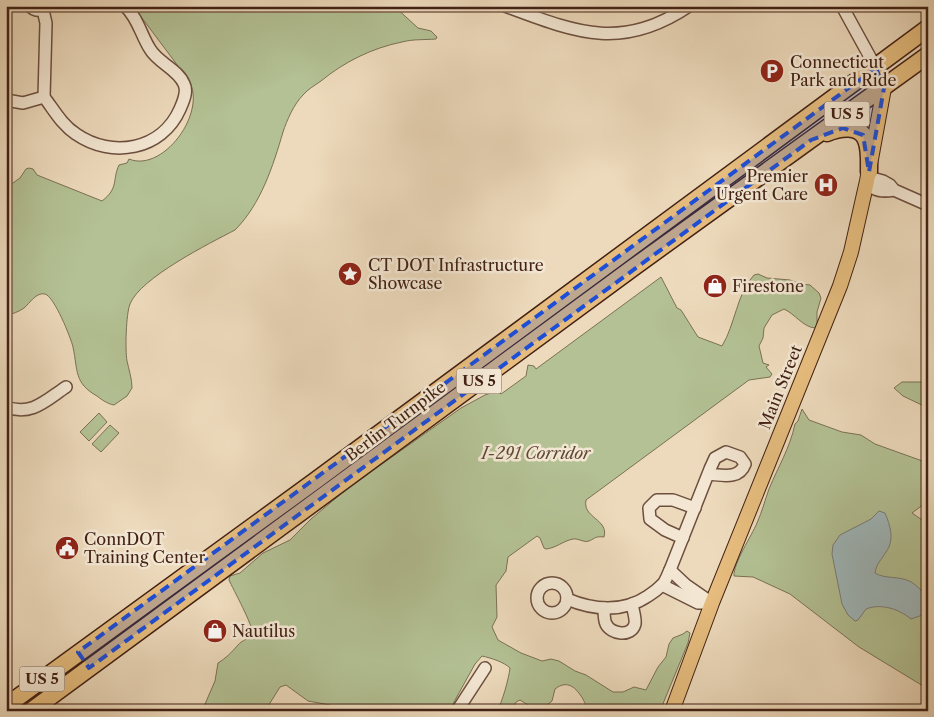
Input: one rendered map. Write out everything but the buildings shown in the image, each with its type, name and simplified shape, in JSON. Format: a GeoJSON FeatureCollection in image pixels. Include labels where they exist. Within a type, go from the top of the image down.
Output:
{"type":"FeatureCollection","features":[{"type":"Feature","properties":{"kind":"highway","name":"Berlin Turnpike"},"geometry":{"type":"LineString","coordinates":[[31,711],[89,668],[608,264],[928,28]]}},
{"type":"Feature","properties":{"kind":"highway","name":"Berlin Turnpike"},"geometry":{"type":"LineString","coordinates":[[6,706],[78,652],[320,488],[634,267],[928,55]]}},
{"type":"Feature","properties":{"kind":"highway"},"geometry":{"type":"LineString","coordinates":[[811,140],[843,128],[858,131],[866,140],[868,176]]}},
{"type":"Feature","properties":{"kind":"highway"},"geometry":{"type":"LineString","coordinates":[[608,264],[619,267],[634,267]]}},
{"type":"Feature","properties":{"kind":"highway"},"geometry":{"type":"LineString","coordinates":[[78,652],[89,668]]}},
{"type":"Feature","properties":{"kind":"main road"},"geometry":{"type":"LineString","coordinates":[[876,68],[884,88]]}},
{"type":"Feature","properties":{"kind":"main road","name":"Main Street"},"geometry":{"type":"LineString","coordinates":[[672,711],[712,603],[840,286],[851,252],[868,176],[884,88]]}},
{"type":"Feature","properties":{"kind":"street"},"geometry":{"type":"LineString","coordinates":[[30,6],[34,10],[45,8],[44,97],[64,124],[77,135],[112,147],[128,148],[146,144],[158,138],[171,126],[185,98],[186,90],[184,83],[177,75],[159,61],[150,50],[135,18],[125,6]]}},
{"type":"Feature","properties":{"kind":"street"},"geometry":{"type":"LineString","coordinates":[[505,6],[557,26],[583,32],[605,34],[628,33],[647,28],[663,22],[689,6]]}},
{"type":"Feature","properties":{"kind":"street"},"geometry":{"type":"LineString","coordinates":[[842,6],[876,68]]}},
{"type":"Feature","properties":{"kind":"street"},"geometry":{"type":"LineString","coordinates":[[6,100],[23,103],[44,97]]}},
{"type":"Feature","properties":{"kind":"street"},"geometry":{"type":"LineString","coordinates":[[868,176],[928,205]]}},
{"type":"Feature","properties":{"kind":"street"},"geometry":{"type":"LineString","coordinates":[[6,407],[16,411],[31,410],[66,387]]}},
{"type":"Feature","properties":{"kind":"street"},"geometry":{"type":"LineString","coordinates":[[567,599],[580,604],[604,608],[632,604],[637,603],[662,585],[670,570],[708,474]]}},
{"type":"Feature","properties":{"kind":"street"},"geometry":{"type":"LineString","coordinates":[[683,538],[665,530],[650,519],[649,508],[657,500],[673,500],[695,508]]}},
{"type":"Feature","properties":{"kind":"street"},"geometry":{"type":"LineString","coordinates":[[670,570],[712,603]]}},
{"type":"Feature","properties":{"kind":"street"},"geometry":{"type":"LineString","coordinates":[[662,585],[698,603],[712,603]]}},
{"type":"Feature","properties":{"kind":"street"},"geometry":{"type":"LineString","coordinates":[[604,608],[605,623],[610,629],[620,633],[627,632],[632,629],[635,623],[632,604]]}},
{"type":"Feature","properties":{"kind":"street"},"geometry":{"type":"LineString","coordinates":[[457,711],[485,668]]}},
{"type":"Feature","properties":{"kind":"highlighted area"},"geometry":{"type":"Polygon","coordinates":[[[876,68],[884,88],[869,172],[863,135],[843,128],[811,140],[89,668],[78,652],[876,68]]]}},
{"type":"Feature","properties":{"kind":"green space"},"geometry":{"type":"Polygon","coordinates":[[[133,6],[394,6],[418,28],[431,31],[437,37],[436,39],[410,40],[380,48],[349,62],[305,93],[294,107],[265,184],[244,220],[235,230],[177,262],[147,283],[136,294],[130,304],[127,324],[126,349],[132,388],[127,396],[114,405],[105,402],[90,391],[84,386],[78,376],[69,335],[62,318],[49,296],[45,294],[39,295],[22,309],[6,315],[6,196],[10,185],[29,168],[33,169],[37,175],[102,201],[113,188],[119,165],[127,163],[129,159],[143,161],[157,156],[170,147],[181,133],[189,118],[193,102],[192,87],[133,6]]]}},
{"type":"Feature","properties":{"kind":"green space","name":"I-291 Corridor"},"geometry":{"type":"Polygon","coordinates":[[[758,274],[767,278],[790,280],[810,285],[819,293],[821,298],[815,328],[803,323],[784,309],[772,315],[764,328],[763,338],[759,346],[763,363],[769,365],[766,367],[772,374],[770,377],[749,380],[586,500],[588,511],[603,526],[604,537],[597,537],[587,541],[573,539],[546,549],[537,536],[508,557],[506,571],[496,585],[497,617],[492,627],[498,640],[521,653],[542,661],[551,659],[559,661],[613,692],[623,692],[634,687],[646,690],[658,667],[666,657],[669,644],[673,638],[687,631],[690,633],[688,643],[660,711],[587,711],[587,707],[578,691],[571,686],[564,685],[555,689],[552,701],[543,711],[532,711],[528,705],[520,700],[516,702],[511,711],[497,711],[505,690],[510,668],[501,662],[482,656],[475,664],[449,711],[344,711],[330,705],[308,701],[286,685],[280,687],[265,711],[202,711],[215,681],[218,663],[240,643],[250,637],[252,633],[247,616],[229,580],[230,576],[240,573],[263,553],[290,540],[311,519],[348,488],[461,408],[485,395],[497,391],[501,394],[526,376],[528,365],[534,366],[536,369],[661,277],[677,308],[681,310],[698,337],[722,346],[748,282],[754,275],[758,274]]]}},
{"type":"Feature","properties":{"kind":"green space"},"geometry":{"type":"Polygon","coordinates":[[[902,382],[928,382],[928,408],[903,396],[894,388],[902,382]]]}},
{"type":"Feature","properties":{"kind":"green space"},"geometry":{"type":"Polygon","coordinates":[[[802,409],[809,420],[842,432],[861,435],[875,444],[928,463],[928,501],[912,513],[928,524],[928,689],[859,647],[790,594],[753,577],[734,576],[736,564],[759,519],[769,489],[802,409]]]}},
{"type":"Feature","properties":{"kind":"green space"},"geometry":{"type":"Polygon","coordinates":[[[99,413],[107,422],[89,441],[80,432],[99,413]]]}},
{"type":"Feature","properties":{"kind":"green space"},"geometry":{"type":"Polygon","coordinates":[[[110,425],[119,433],[101,452],[92,444],[110,425]]]}},
{"type":"Feature","properties":{"kind":"water"},"geometry":{"type":"Polygon","coordinates":[[[879,511],[885,513],[890,527],[891,538],[889,547],[878,564],[875,573],[905,579],[914,584],[928,596],[928,613],[911,619],[901,612],[890,608],[872,607],[866,609],[858,620],[855,621],[848,615],[842,604],[832,554],[833,545],[840,535],[871,519],[879,511]]]}},
{"type":"Feature","properties":{"kind":"place","name":"Connecticut Park and Ride"},"geometry":{"type":"Point","coordinates":[772,71]}},
{"type":"Feature","properties":{"kind":"place","name":"Premier Urgent Care"},"geometry":{"type":"Point","coordinates":[826,185]}},
{"type":"Feature","properties":{"kind":"place","name":"CT DOT Infrastructure Showcase"},"geometry":{"type":"Point","coordinates":[350,274]}},
{"type":"Feature","properties":{"kind":"place","name":"Firestone"},"geometry":{"type":"Point","coordinates":[715,286]}},
{"type":"Feature","properties":{"kind":"place","name":"ConnDOT Training Center"},"geometry":{"type":"Point","coordinates":[67,548]}},
{"type":"Feature","properties":{"kind":"place","name":"Nautilus"},"geometry":{"type":"Point","coordinates":[215,631]}}]}
